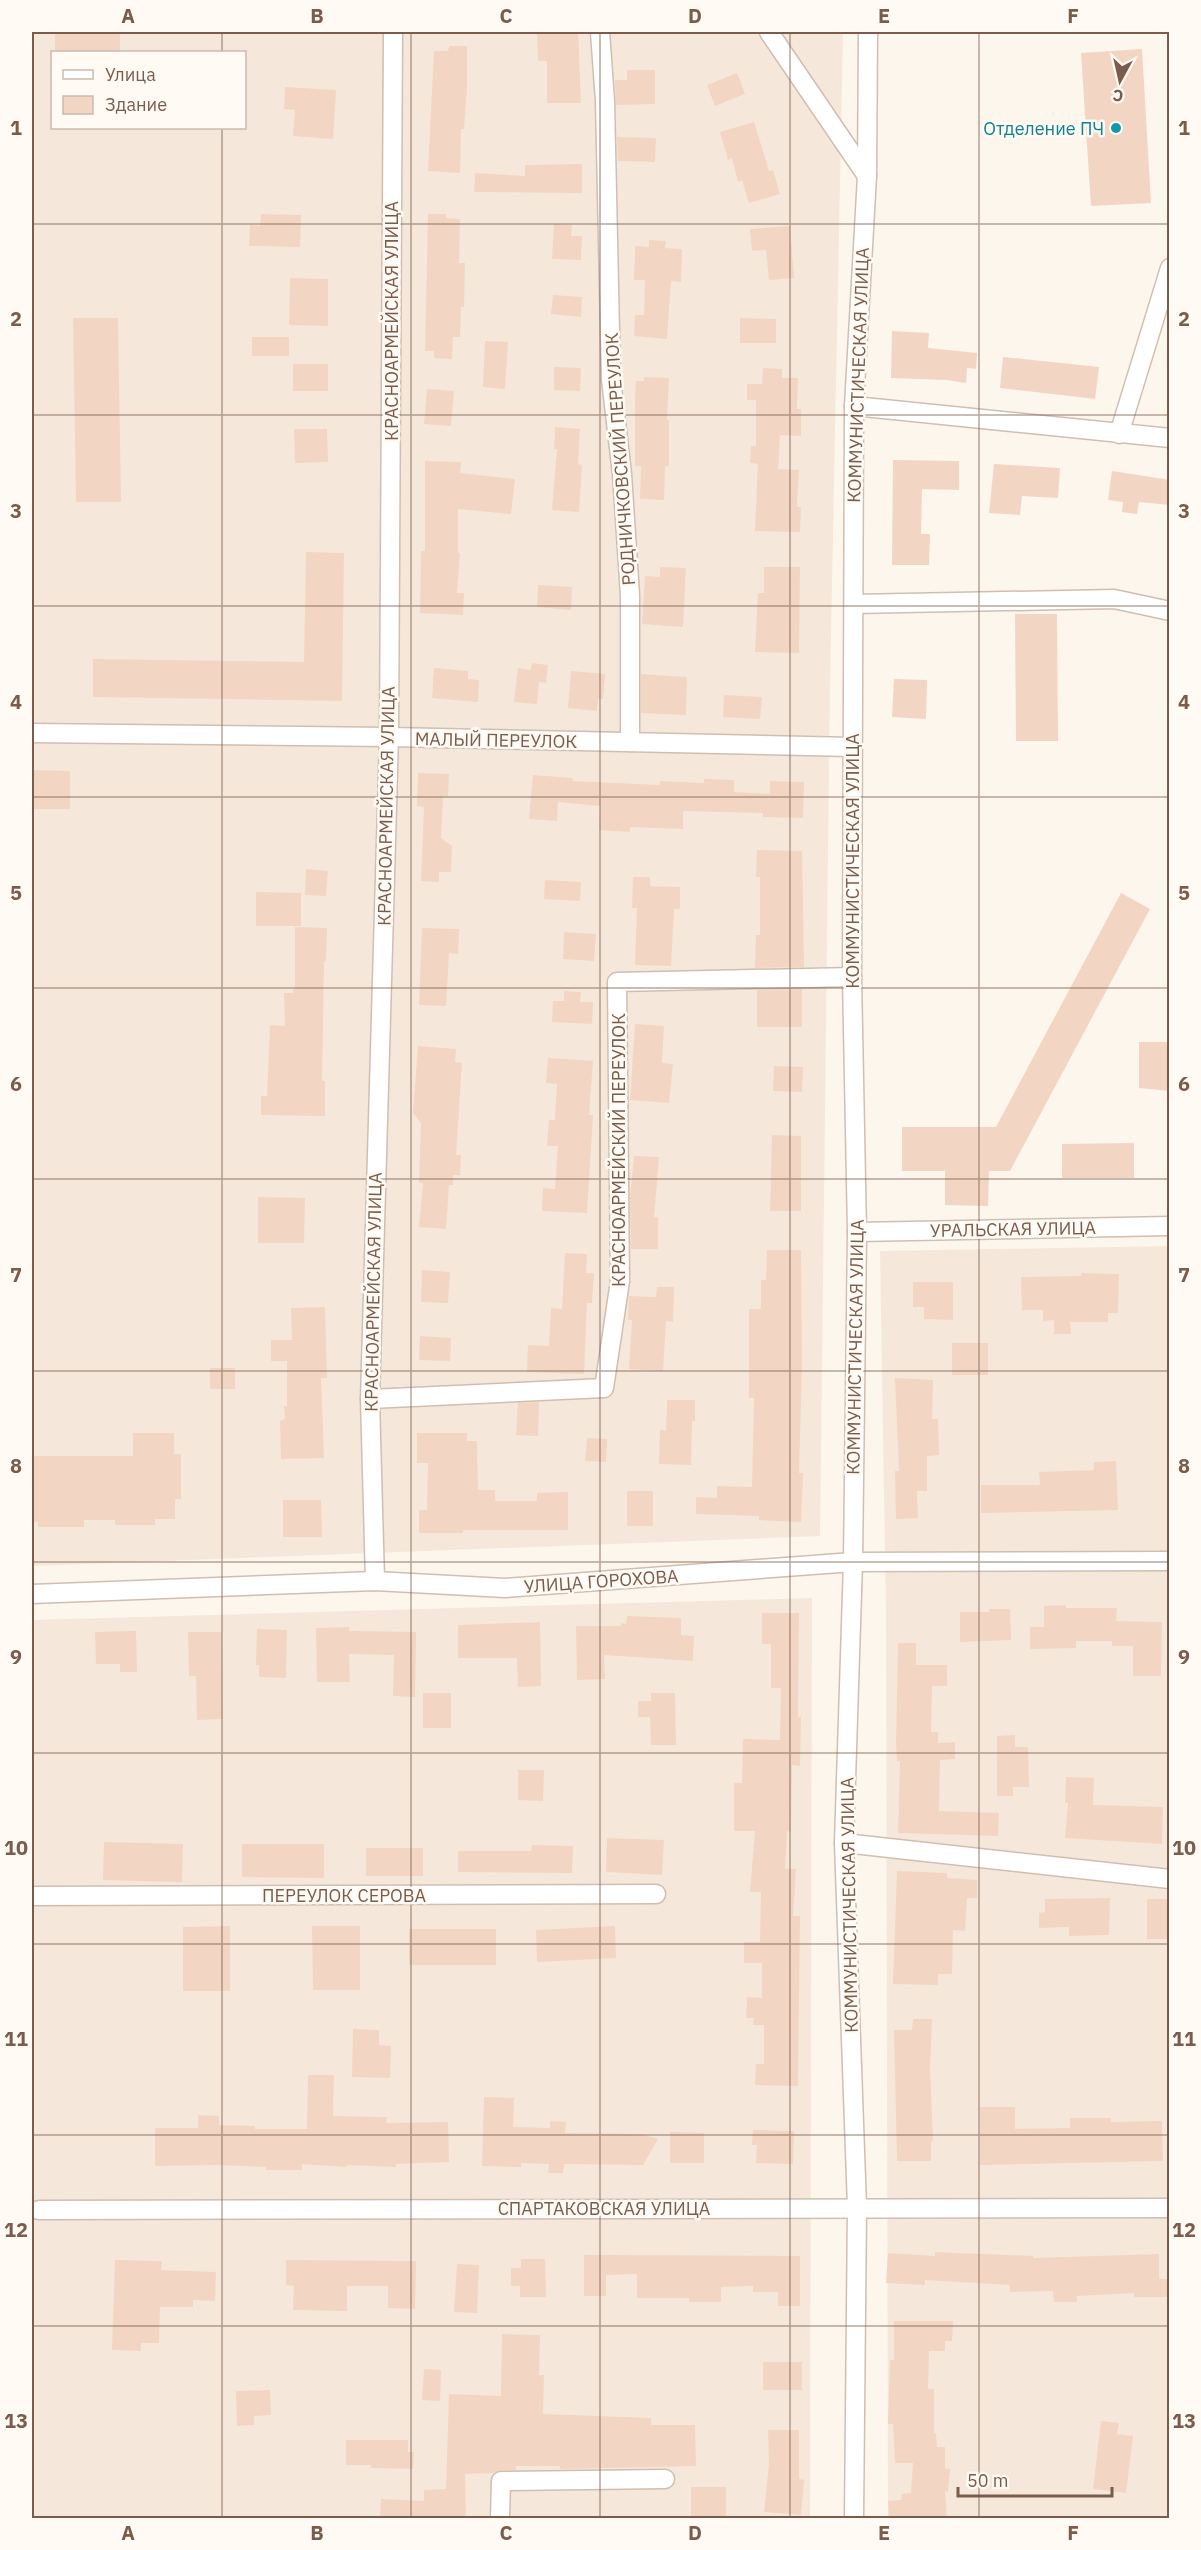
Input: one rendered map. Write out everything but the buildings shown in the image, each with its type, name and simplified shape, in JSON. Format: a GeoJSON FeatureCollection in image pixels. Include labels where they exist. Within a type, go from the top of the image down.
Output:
{"type":"FeatureCollection","features":[{"type":"Feature","properties":{"kind":"street","name":"КРАСНОАРМЕЙСКАЯ УЛИЦА"},"geometry":{"type":"LineString","coordinates":[[375,1581],[370,1399],[389,737],[393,32]]}},
{"type":"Feature","properties":{"kind":"street","name":"РОДНИЧКОВСКИЙ ПЕРЕУЛОК"},"geometry":{"type":"LineString","coordinates":[[600,32],[605,101],[611,379],[622,474],[630,594],[630,742]]}},
{"type":"Feature","properties":{"kind":"street"},"geometry":{"type":"LineString","coordinates":[[768,32],[867,176]]}},
{"type":"Feature","properties":{"kind":"street","name":"КОММУНИСТИЧЕСКАЯ УЛИЦА"},"geometry":{"type":"LineString","coordinates":[[854,2518],[857,2207],[844,1843],[853,1562],[857,1232],[852,976],[854,406],[867,176],[868,32]]}},
{"type":"Feature","properties":{"kind":"street"},"geometry":{"type":"LineString","coordinates":[[1119,434],[1170,268]]}},
{"type":"Feature","properties":{"kind":"street"},"geometry":{"type":"LineString","coordinates":[[854,406],[1170,438]]}},
{"type":"Feature","properties":{"kind":"street"},"geometry":{"type":"LineString","coordinates":[[855,604],[1114,599],[1170,611]]}},
{"type":"Feature","properties":{"kind":"street","name":"МАЛЫЙ ПЕРЕУЛОК"},"geometry":{"type":"LineString","coordinates":[[32,733],[389,737],[852,747]]}},
{"type":"Feature","properties":{"kind":"street","name":"КРАСНОАРМЕЙСКИЙ ПЕРЕУЛОК"},"geometry":{"type":"LineString","coordinates":[[370,1399],[604,1388],[620,1281],[617,982],[852,976]]}},
{"type":"Feature","properties":{"kind":"street","name":"УРАЛЬСКАЯ УЛИЦА"},"geometry":{"type":"LineString","coordinates":[[857,1232],[1170,1226]]}},
{"type":"Feature","properties":{"kind":"street","name":"УЛИЦА ГОРОХОВА"},"geometry":{"type":"LineString","coordinates":[[32,1594],[375,1581],[505,1588],[853,1562],[1170,1561]]}},
{"type":"Feature","properties":{"kind":"street"},"geometry":{"type":"LineString","coordinates":[[844,1843],[1170,1879]]}},
{"type":"Feature","properties":{"kind":"street","name":"ПЕРЕУЛОК СЕРОВА"},"geometry":{"type":"LineString","coordinates":[[32,1896],[656,1894]]}},
{"type":"Feature","properties":{"kind":"street","name":"СПАРТАКОВСКАЯ УЛИЦА"},"geometry":{"type":"LineString","coordinates":[[39,2210],[1170,2208]]}},
{"type":"Feature","properties":{"kind":"street"},"geometry":{"type":"LineString","coordinates":[[500,2518],[501,2481],[665,2479]]}},
{"type":"Feature","properties":{"kind":"shaded area"},"geometry":{"type":"Polygon","coordinates":[[[32,32],[843,32],[830,685],[820,1536],[32,1566],[32,32]]]}},
{"type":"Feature","properties":{"kind":"shaded area"},"geometry":{"type":"Polygon","coordinates":[[[1169,1246],[1169,2518],[888,2518],[886,1613],[880,1251],[1169,1246]]]}},
{"type":"Feature","properties":{"kind":"shaded area"},"geometry":{"type":"Polygon","coordinates":[[[812,1598],[810,2518],[32,2518],[32,1620],[812,1598]]]}},
{"type":"Feature","properties":{"kind":"place","name":"Отделение ПЧ"},"geometry":{"type":"Point","coordinates":[1116,128]}}]}
